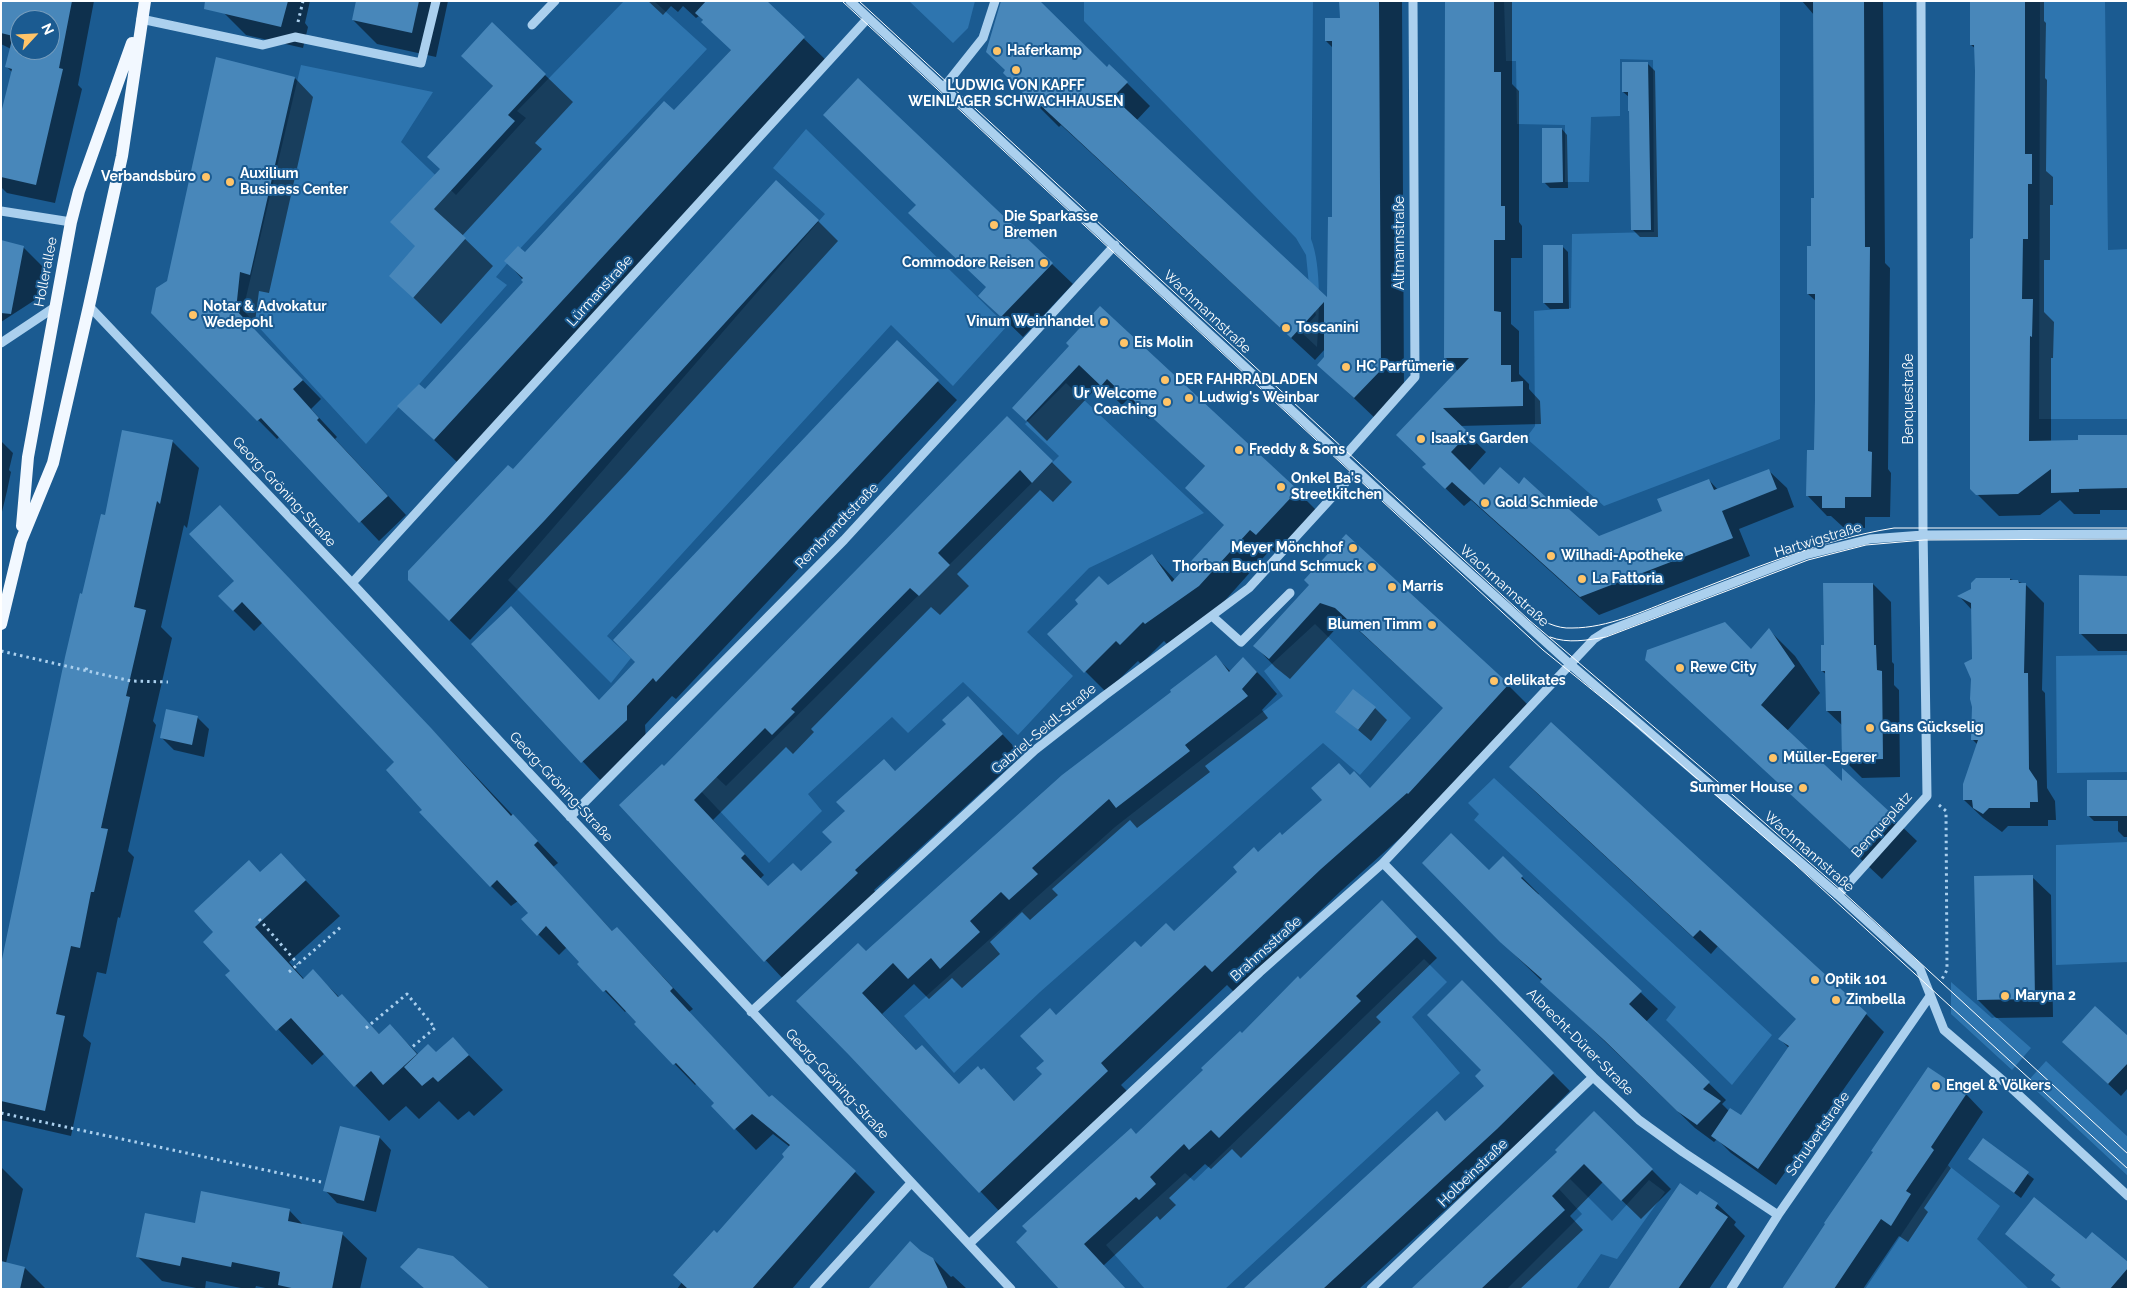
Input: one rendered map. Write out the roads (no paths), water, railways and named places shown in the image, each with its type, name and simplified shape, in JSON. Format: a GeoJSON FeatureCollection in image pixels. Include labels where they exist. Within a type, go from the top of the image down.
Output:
{"type":"FeatureCollection","features":[{"type":"Feature","properties":{"kind":"main road","name":"Hollerallee"},"geometry":{"type":"LineString","coordinates":[[1,624],[21,541],[53,462],[122,156],[145,1]]}},
{"type":"Feature","properties":{"kind":"main road","name":"Hollerallee"},"geometry":{"type":"LineString","coordinates":[[21,541],[28,458],[71,222],[79,191],[141,19]]}},
{"type":"Feature","properties":{"kind":"street"},"geometry":{"type":"LineString","coordinates":[[141,19],[264,45],[295,37],[421,63],[436,1]]}},
{"type":"Feature","properties":{"kind":"street"},"geometry":{"type":"LineString","coordinates":[[532,25],[555,1]]}},
{"type":"Feature","properties":{"kind":"street","name":"Wachmannstraße"},"geometry":{"type":"LineString","coordinates":[[850,1],[1115,245],[1356,471],[1572,665],[1838,895],[1920,969],[1944,1030],[2008,1084],[2128,1196]]}},
{"type":"Feature","properties":{"kind":"street"},"geometry":{"type":"LineString","coordinates":[[944,87],[983,38],[995,1]]}},
{"type":"Feature","properties":{"kind":"street","name":"Altmannstraße"},"geometry":{"type":"LineString","coordinates":[[1343,458],[1415,377],[1413,1]]}},
{"type":"Feature","properties":{"kind":"street","name":"Benquestraße"},"geometry":{"type":"LineString","coordinates":[[1921,1],[1923,534],[1927,796]]}},
{"type":"Feature","properties":{"kind":"street","name":"Lürmanstraße"},"geometry":{"type":"LineString","coordinates":[[352,583],[868,18]]}},
{"type":"Feature","properties":{"kind":"street"},"geometry":{"type":"LineString","coordinates":[[1,211],[71,222]]}},
{"type":"Feature","properties":{"kind":"street","name":"Rembrandtstraße"},"geometry":{"type":"LineString","coordinates":[[570,817],[844,540],[1115,245]]}},
{"type":"Feature","properties":{"kind":"street","name":"Georg-Gröning-Straße"},"geometry":{"type":"LineString","coordinates":[[89,306],[352,583],[1011,1289]]}},
{"type":"Feature","properties":{"kind":"street"},"geometry":{"type":"LineString","coordinates":[[1,343],[55,307]]}},
{"type":"Feature","properties":{"kind":"street","name":"Gabriel-Seidl-Straße"},"geometry":{"type":"LineString","coordinates":[[751,1012],[1035,750],[1249,588],[1356,471]]}},
{"type":"Feature","properties":{"kind":"street","name":"Hartwigstraße"},"geometry":{"type":"LineString","coordinates":[[1572,665],[1594,639],[1605,632],[1805,555],[1870,539],[1923,534],[2128,534]]}},
{"type":"Feature","properties":{"kind":"street"},"geometry":{"type":"LineString","coordinates":[[1212,616],[1241,642],[1290,593]]}},
{"type":"Feature","properties":{"kind":"street","name":"Brahmsstraße"},"geometry":{"type":"LineString","coordinates":[[969,1244],[1252,979],[1384,863],[1572,665]]}},
{"type":"Feature","properties":{"kind":"street","name":"Benqueplatz"},"geometry":{"type":"LineString","coordinates":[[1838,895],[1927,796]]}},
{"type":"Feature","properties":{"kind":"street","name":"Albrecht-Dürer-Straße"},"geometry":{"type":"LineString","coordinates":[[1384,863],[1593,1077],[1639,1120],[1683,1152],[1778,1215]]}},
{"type":"Feature","properties":{"kind":"street","name":"Schubertstraße"},"geometry":{"type":"LineString","coordinates":[[1730,1289],[1778,1215],[1930,996]]}},
{"type":"Feature","properties":{"kind":"street","name":"Holbeinstraße"},"geometry":{"type":"LineString","coordinates":[[1371,1289],[1593,1077]]}},
{"type":"Feature","properties":{"kind":"street"},"geometry":{"type":"LineString","coordinates":[[814,1289],[911,1183]]}},
{"type":"Feature","properties":{"kind":"tram line"},"geometry":{"type":"LineString","coordinates":[[842,1],[1543,650],[1638,727],[1796,865],[2128,1169]]}},
{"type":"Feature","properties":{"kind":"tram line"},"geometry":{"type":"LineString","coordinates":[[859,1],[1529,620],[1842,891],[2128,1154]]}},
{"type":"Feature","properties":{"kind":"tram line"},"geometry":{"type":"LineString","coordinates":[[1529,613],[1550,624],[1566,628],[1612,622],[1811,548],[1866,533],[1894,528],[2128,528]]}},
{"type":"Feature","properties":{"kind":"tram line"},"geometry":{"type":"LineString","coordinates":[[1550,637],[1571,641],[1606,637],[1808,560],[1866,545],[1924,540],[2128,539]]}},
{"type":"Feature","properties":{"kind":"place","name":"Haferkamp"},"geometry":{"type":"Point","coordinates":[997,51]}},
{"type":"Feature","properties":{"kind":"place","name":"LUDWIG VON KAPFF WEINLAGER SCHWACHHAUSEN"},"geometry":{"type":"Point","coordinates":[1016,70]}},
{"type":"Feature","properties":{"kind":"place","name":"Verbandsbüro"},"geometry":{"type":"Point","coordinates":[206,177]}},
{"type":"Feature","properties":{"kind":"place","name":"Auxilium Business Center"},"geometry":{"type":"Point","coordinates":[230,182]}},
{"type":"Feature","properties":{"kind":"place","name":"Die Sparkasse Bremen"},"geometry":{"type":"Point","coordinates":[994,225]}},
{"type":"Feature","properties":{"kind":"place","name":"Commodore Reisen"},"geometry":{"type":"Point","coordinates":[1044,263]}},
{"type":"Feature","properties":{"kind":"place","name":"Notar & Advokatur Wedepohl"},"geometry":{"type":"Point","coordinates":[193,315]}},
{"type":"Feature","properties":{"kind":"place","name":"Vinum Weinhandel"},"geometry":{"type":"Point","coordinates":[1104,322]}},
{"type":"Feature","properties":{"kind":"place","name":"Toscanini"},"geometry":{"type":"Point","coordinates":[1286,328]}},
{"type":"Feature","properties":{"kind":"place","name":"Eis Molin"},"geometry":{"type":"Point","coordinates":[1124,343]}},
{"type":"Feature","properties":{"kind":"place","name":"HC Parfümerie"},"geometry":{"type":"Point","coordinates":[1346,367]}},
{"type":"Feature","properties":{"kind":"place","name":"DER FAHRRADLADEN"},"geometry":{"type":"Point","coordinates":[1165,380]}},
{"type":"Feature","properties":{"kind":"place","name":"Ludwig's Weinbar"},"geometry":{"type":"Point","coordinates":[1189,398]}},
{"type":"Feature","properties":{"kind":"place","name":"Ur Welcome Coaching"},"geometry":{"type":"Point","coordinates":[1167,402]}},
{"type":"Feature","properties":{"kind":"place","name":"Isaak's Garden"},"geometry":{"type":"Point","coordinates":[1421,439]}},
{"type":"Feature","properties":{"kind":"place","name":"Freddy & Sons"},"geometry":{"type":"Point","coordinates":[1239,450]}},
{"type":"Feature","properties":{"kind":"place","name":"Onkel Ba's Streetkitchen"},"geometry":{"type":"Point","coordinates":[1281,487]}},
{"type":"Feature","properties":{"kind":"place","name":"Gold Schmiede"},"geometry":{"type":"Point","coordinates":[1485,503]}},
{"type":"Feature","properties":{"kind":"place","name":"Meyer Mönchhof"},"geometry":{"type":"Point","coordinates":[1353,548]}},
{"type":"Feature","properties":{"kind":"place","name":"Wilhadi-Apotheke"},"geometry":{"type":"Point","coordinates":[1551,556]}},
{"type":"Feature","properties":{"kind":"place","name":"Thorban Buch und Schmuck"},"geometry":{"type":"Point","coordinates":[1372,567]}},
{"type":"Feature","properties":{"kind":"place","name":"La Fattoria"},"geometry":{"type":"Point","coordinates":[1582,579]}},
{"type":"Feature","properties":{"kind":"place","name":"Marris"},"geometry":{"type":"Point","coordinates":[1392,587]}},
{"type":"Feature","properties":{"kind":"place","name":"Blumen Timm"},"geometry":{"type":"Point","coordinates":[1432,625]}},
{"type":"Feature","properties":{"kind":"place","name":"Rewe City"},"geometry":{"type":"Point","coordinates":[1680,668]}},
{"type":"Feature","properties":{"kind":"place","name":"delikates"},"geometry":{"type":"Point","coordinates":[1494,681]}},
{"type":"Feature","properties":{"kind":"place","name":"Gans Gückselig"},"geometry":{"type":"Point","coordinates":[1870,728]}},
{"type":"Feature","properties":{"kind":"place","name":"Müller-Egerer"},"geometry":{"type":"Point","coordinates":[1773,758]}},
{"type":"Feature","properties":{"kind":"place","name":"Summer House"},"geometry":{"type":"Point","coordinates":[1803,788]}},
{"type":"Feature","properties":{"kind":"place","name":"Optik 101"},"geometry":{"type":"Point","coordinates":[1815,980]}},
{"type":"Feature","properties":{"kind":"place","name":"Maryna 2"},"geometry":{"type":"Point","coordinates":[2005,996]}},
{"type":"Feature","properties":{"kind":"place","name":"Zimbella"},"geometry":{"type":"Point","coordinates":[1836,1000]}},
{"type":"Feature","properties":{"kind":"place","name":"Engel & Völkers"},"geometry":{"type":"Point","coordinates":[1936,1086]}}]}
